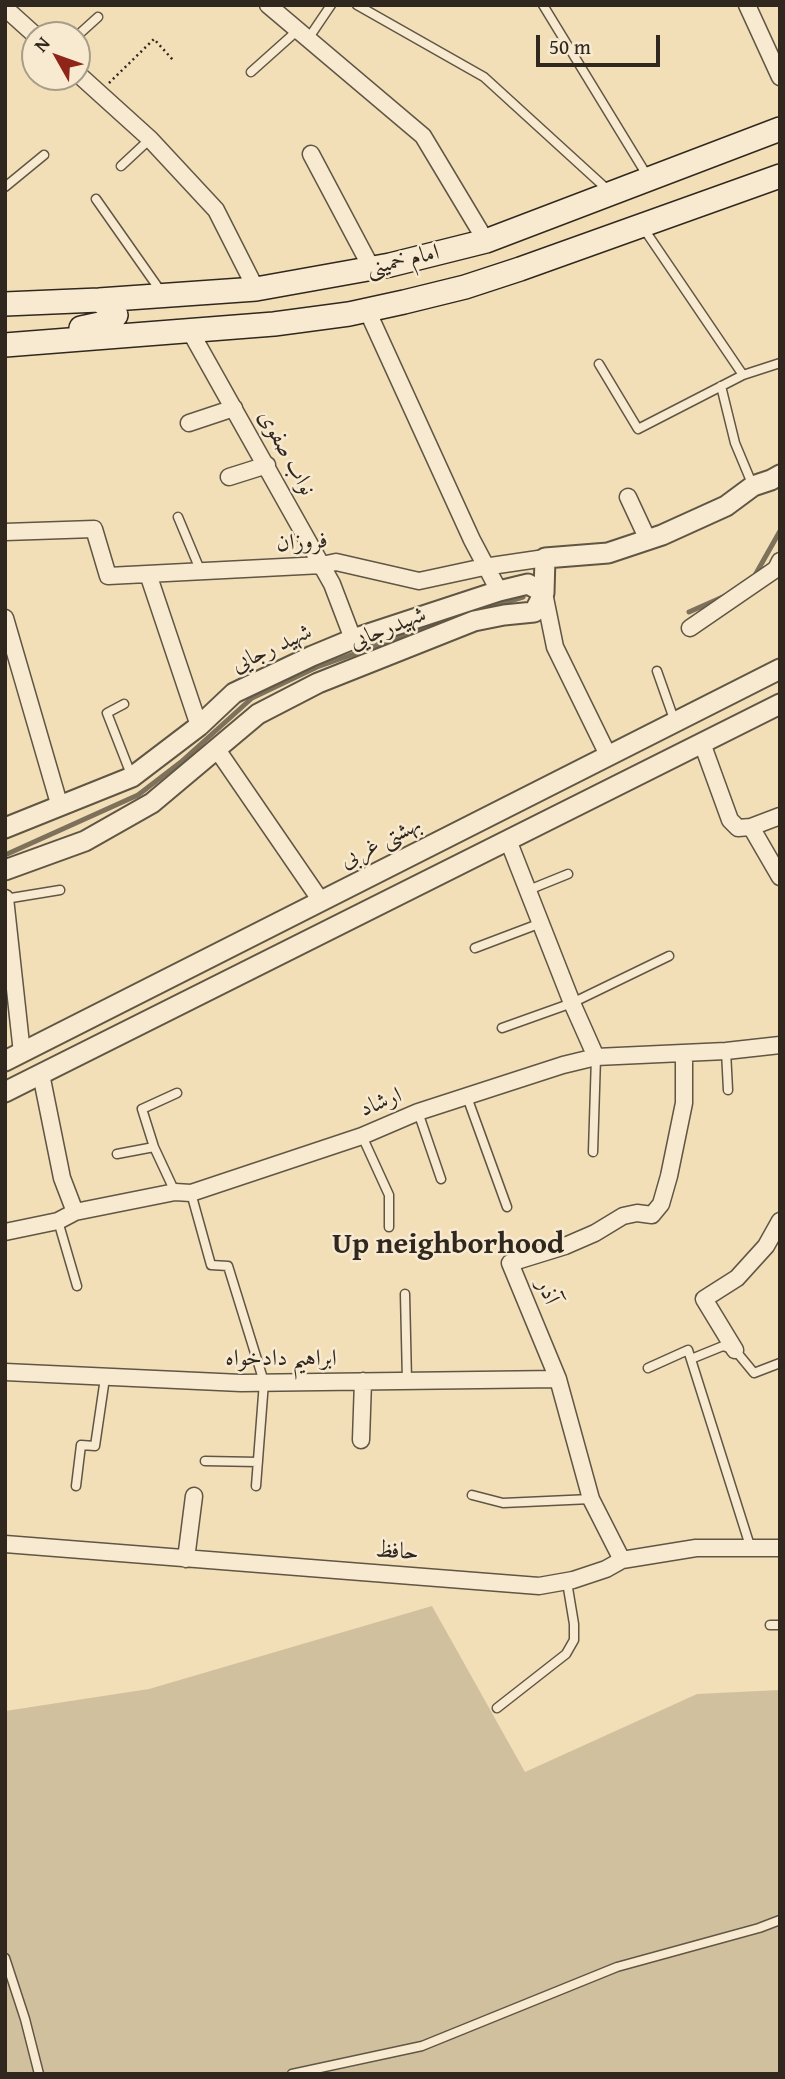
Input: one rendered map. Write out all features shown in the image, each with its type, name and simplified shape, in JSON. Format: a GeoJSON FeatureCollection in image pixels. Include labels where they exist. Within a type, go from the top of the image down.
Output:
{"type":"FeatureCollection","features":[{"type":"Feature","properties":{"kind":"main road","name":"امام خمینی"},"geometry":{"type":"LineString","coordinates":[[5,304],[256,289],[372,269],[486,241],[780,129]]}},
{"type":"Feature","properties":{"kind":"main road","name":"امام خمینی"},"geometry":{"type":"LineString","coordinates":[[17,344],[274,324],[367,310],[465,287],[780,176]]}},
{"type":"Feature","properties":{"kind":"main road"},"geometry":{"type":"LineString","coordinates":[[17,344],[51,333],[109,322],[116,315],[99,300]]}},
{"type":"Feature","properties":{"kind":"street"},"geometry":{"type":"LineString","coordinates":[[268,5],[423,136],[486,241]]}},
{"type":"Feature","properties":{"kind":"street"},"geometry":{"type":"LineString","coordinates":[[747,5],[780,77]]}},
{"type":"Feature","properties":{"kind":"street"},"geometry":{"type":"LineString","coordinates":[[5,8],[21,22]]}},
{"type":"Feature","properties":{"kind":"street"},"geometry":{"type":"LineString","coordinates":[[91,86],[150,139],[216,210],[256,289]]}},
{"type":"Feature","properties":{"kind":"street"},"geometry":{"type":"LineString","coordinates":[[311,154],[372,269]]}},
{"type":"Feature","properties":{"kind":"street"},"geometry":{"type":"LineString","coordinates":[[367,310],[484,567],[499,591]]}},
{"type":"Feature","properties":{"kind":"street","name":"نواب صفوی"},"geometry":{"type":"LineString","coordinates":[[190,331],[322,565],[353,639]]}},
{"type":"Feature","properties":{"kind":"street"},"geometry":{"type":"LineString","coordinates":[[189,423],[234,408]]}},
{"type":"Feature","properties":{"kind":"street"},"geometry":{"type":"LineString","coordinates":[[229,477],[267,465]]}},
{"type":"Feature","properties":{"kind":"street"},"geometry":{"type":"LineString","coordinates":[[608,755],[555,647],[544,593],[545,558],[608,553],[648,540],[726,506],[753,486],[780,475]]}},
{"type":"Feature","properties":{"kind":"street"},"geometry":{"type":"LineString","coordinates":[[628,497],[648,540]]}},
{"type":"Feature","properties":{"kind":"street","name":"فروزان"},"geometry":{"type":"LineString","coordinates":[[5,532],[94,528],[108,576],[322,565],[336,562],[419,581],[484,567],[545,558]]}},
{"type":"Feature","properties":{"kind":"street"},"geometry":{"type":"LineString","coordinates":[[690,628],[776,569],[780,561]]}},
{"type":"Feature","properties":{"kind":"street"},"geometry":{"type":"LineString","coordinates":[[148,575],[199,726],[321,901]]}},
{"type":"Feature","properties":{"kind":"street","name":"شهید رجایی"},"geometry":{"type":"LineString","coordinates":[[5,828],[132,777],[199,726],[234,693],[353,639],[528,584],[544,593]]}},
{"type":"Feature","properties":{"kind":"street","name":"شهیدرجایی"},"geometry":{"type":"LineString","coordinates":[[5,870],[85,841],[152,803],[258,714],[318,683],[474,621],[534,612],[544,593]]}},
{"type":"Feature","properties":{"kind":"street"},"geometry":{"type":"LineString","coordinates":[[5,618],[60,807]]}},
{"type":"Feature","properties":{"kind":"street","name":"بهشتی غربی"},"geometry":{"type":"LineString","coordinates":[[13,1057],[780,669]]}},
{"type":"Feature","properties":{"kind":"street"},"geometry":{"type":"LineString","coordinates":[[5,1092],[780,704]]}},
{"type":"Feature","properties":{"kind":"street"},"geometry":{"type":"LineString","coordinates":[[702,743],[730,820],[738,828],[751,827],[780,816]]}},
{"type":"Feature","properties":{"kind":"street"},"geometry":{"type":"LineString","coordinates":[[751,827],[780,877]]}},
{"type":"Feature","properties":{"kind":"street"},"geometry":{"type":"LineString","coordinates":[[508,840],[526,891],[596,1057]]}},
{"type":"Feature","properties":{"kind":"street"},"geometry":{"type":"LineString","coordinates":[[5,898],[13,1057]]}},
{"type":"Feature","properties":{"kind":"street"},"geometry":{"type":"LineString","coordinates":[[184,971],[198,996]]}},
{"type":"Feature","properties":{"kind":"street","name":"ارشاد"},"geometry":{"type":"LineString","coordinates":[[5,1232],[58,1221],[75,1212],[183,1193],[362,1136],[418,1112],[596,1057],[684,1054],[780,1045]]}},
{"type":"Feature","properties":{"kind":"street","name":"آذر"},"geometry":{"type":"LineString","coordinates":[[622,1560],[591,1499],[558,1379],[510,1263],[565,1246],[595,1233],[623,1216],[637,1213],[652,1215],[661,1204],[670,1176],[684,1103],[684,1054]]}},
{"type":"Feature","properties":{"kind":"street"},"geometry":{"type":"LineString","coordinates":[[41,1074],[62,1178],[75,1212]]}},
{"type":"Feature","properties":{"kind":"street"},"geometry":{"type":"LineString","coordinates":[[735,1350],[705,1299],[737,1278],[766,1247],[780,1222]]}},
{"type":"Feature","properties":{"kind":"street","name":"ابراهیم دادخواه"},"geometry":{"type":"LineString","coordinates":[[5,1372],[105,1378],[264,1382],[558,1379]]}},
{"type":"Feature","properties":{"kind":"street"},"geometry":{"type":"LineString","coordinates":[[360,1440],[363,1381]]}},
{"type":"Feature","properties":{"kind":"street"},"geometry":{"type":"LineString","coordinates":[[186,1559],[194,1496]]}},
{"type":"Feature","properties":{"kind":"street","name":"حافظ"},"geometry":{"type":"LineString","coordinates":[[5,1544],[539,1586],[567,1582],[606,1569],[622,1560],[696,1548],[780,1548]]}},
{"type":"Feature","properties":{"kind":"lane"},"geometry":{"type":"LineString","coordinates":[[251,72],[303,34],[331,5]]}},
{"type":"Feature","properties":{"kind":"lane"},"geometry":{"type":"LineString","coordinates":[[357,5],[484,77],[611,193]]}},
{"type":"Feature","properties":{"kind":"lane"},"geometry":{"type":"LineString","coordinates":[[543,5],[650,179]]}},
{"type":"Feature","properties":{"kind":"lane"},"geometry":{"type":"LineString","coordinates":[[91,24],[99,17]]}},
{"type":"Feature","properties":{"kind":"lane"},"geometry":{"type":"LineString","coordinates":[[121,166],[150,139]]}},
{"type":"Feature","properties":{"kind":"lane"},"geometry":{"type":"LineString","coordinates":[[5,187],[44,155]]}},
{"type":"Feature","properties":{"kind":"lane"},"geometry":{"type":"LineString","coordinates":[[96,199],[163,296]]}},
{"type":"Feature","properties":{"kind":"lane"},"geometry":{"type":"LineString","coordinates":[[642,226],[743,375]]}},
{"type":"Feature","properties":{"kind":"lane"},"geometry":{"type":"LineString","coordinates":[[599,364],[638,429],[743,375],[780,363]]}},
{"type":"Feature","properties":{"kind":"lane"},"geometry":{"type":"LineString","coordinates":[[722,386],[735,443],[753,486]]}},
{"type":"Feature","properties":{"kind":"lane"},"geometry":{"type":"LineString","coordinates":[[178,516],[201,572]]}},
{"type":"Feature","properties":{"kind":"lane"},"geometry":{"type":"LineString","coordinates":[[657,671],[675,722]]}},
{"type":"Feature","properties":{"kind":"lane"},"geometry":{"type":"LineString","coordinates":[[124,704],[107,713],[132,777]]}},
{"type":"Feature","properties":{"kind":"lane"},"geometry":{"type":"LineString","coordinates":[[526,891],[568,874]]}},
{"type":"Feature","properties":{"kind":"lane"},"geometry":{"type":"LineString","coordinates":[[5,898],[60,890]]}},
{"type":"Feature","properties":{"kind":"lane"},"geometry":{"type":"LineString","coordinates":[[475,948],[541,923]]}},
{"type":"Feature","properties":{"kind":"lane"},"geometry":{"type":"LineString","coordinates":[[502,1028],[572,1003],[669,956]]}},
{"type":"Feature","properties":{"kind":"lane"},"geometry":{"type":"LineString","coordinates":[[726,1051],[728,1090]]}},
{"type":"Feature","properties":{"kind":"lane"},"geometry":{"type":"LineString","coordinates":[[593,1152],[596,1057]]}},
{"type":"Feature","properties":{"kind":"lane"},"geometry":{"type":"LineString","coordinates":[[177,1093],[142,1110],[155,1147],[183,1193],[211,1265],[228,1266],[264,1382],[256,1486]]}},
{"type":"Feature","properties":{"kind":"lane"},"geometry":{"type":"LineString","coordinates":[[467,1097],[507,1207]]}},
{"type":"Feature","properties":{"kind":"lane"},"geometry":{"type":"LineString","coordinates":[[418,1112],[441,1179]]}},
{"type":"Feature","properties":{"kind":"lane"},"geometry":{"type":"LineString","coordinates":[[362,1136],[389,1195],[389,1227]]}},
{"type":"Feature","properties":{"kind":"lane"},"geometry":{"type":"LineString","coordinates":[[117,1154],[155,1147]]}},
{"type":"Feature","properties":{"kind":"lane"},"geometry":{"type":"LineString","coordinates":[[58,1221],[77,1286]]}},
{"type":"Feature","properties":{"kind":"lane"},"geometry":{"type":"LineString","coordinates":[[405,1294],[407,1381]]}},
{"type":"Feature","properties":{"kind":"lane"},"geometry":{"type":"LineString","coordinates":[[691,1359],[723,1346],[735,1350],[754,1373],[780,1363]]}},
{"type":"Feature","properties":{"kind":"lane"},"geometry":{"type":"LineString","coordinates":[[648,1368],[688,1350],[751,1549]]}},
{"type":"Feature","properties":{"kind":"lane"},"geometry":{"type":"LineString","coordinates":[[76,1486],[81,1445],[95,1447],[105,1378]]}},
{"type":"Feature","properties":{"kind":"lane"},"geometry":{"type":"LineString","coordinates":[[205,1461],[258,1462]]}},
{"type":"Feature","properties":{"kind":"lane"},"geometry":{"type":"LineString","coordinates":[[472,1495],[503,1503],[591,1499]]}},
{"type":"Feature","properties":{"kind":"lane"},"geometry":{"type":"LineString","coordinates":[[497,1708],[566,1654],[573,1640],[574,1624],[567,1582]]}},
{"type":"Feature","properties":{"kind":"lane"},"geometry":{"type":"LineString","coordinates":[[292,2074],[422,2046],[617,1966],[780,1920]]}},
{"type":"Feature","properties":{"kind":"lane"},"geometry":{"type":"LineString","coordinates":[[5,1958],[39,2074]]}},
{"type":"Feature","properties":{"kind":"path"},"geometry":{"type":"LineString","coordinates":[[99,93],[154,39],[173,60]]}},
{"type":"Feature","properties":{"kind":"shaded area"},"geometry":{"type":"Polygon","coordinates":[[[432,1606],[525,1772],[697,1694],[780,1690],[780,2074],[5,2074],[5,1711],[149,1689],[432,1606]]]}},
{"type":"Feature","properties":{"kind":"waterway"},"geometry":{"type":"LineString","coordinates":[[754,577],[780,531]]}},
{"type":"Feature","properties":{"kind":"waterway"},"geometry":{"type":"LineString","coordinates":[[689,612],[725,596]]}},
{"type":"Feature","properties":{"kind":"waterway"},"geometry":{"type":"LineString","coordinates":[[5,855],[138,795],[181,762],[252,698],[317,667],[523,597]]}},
{"type":"Feature","properties":{"kind":"district","name":"Up neighborhood"},"geometry":{"type":"Point","coordinates":[448,1245]}}]}
